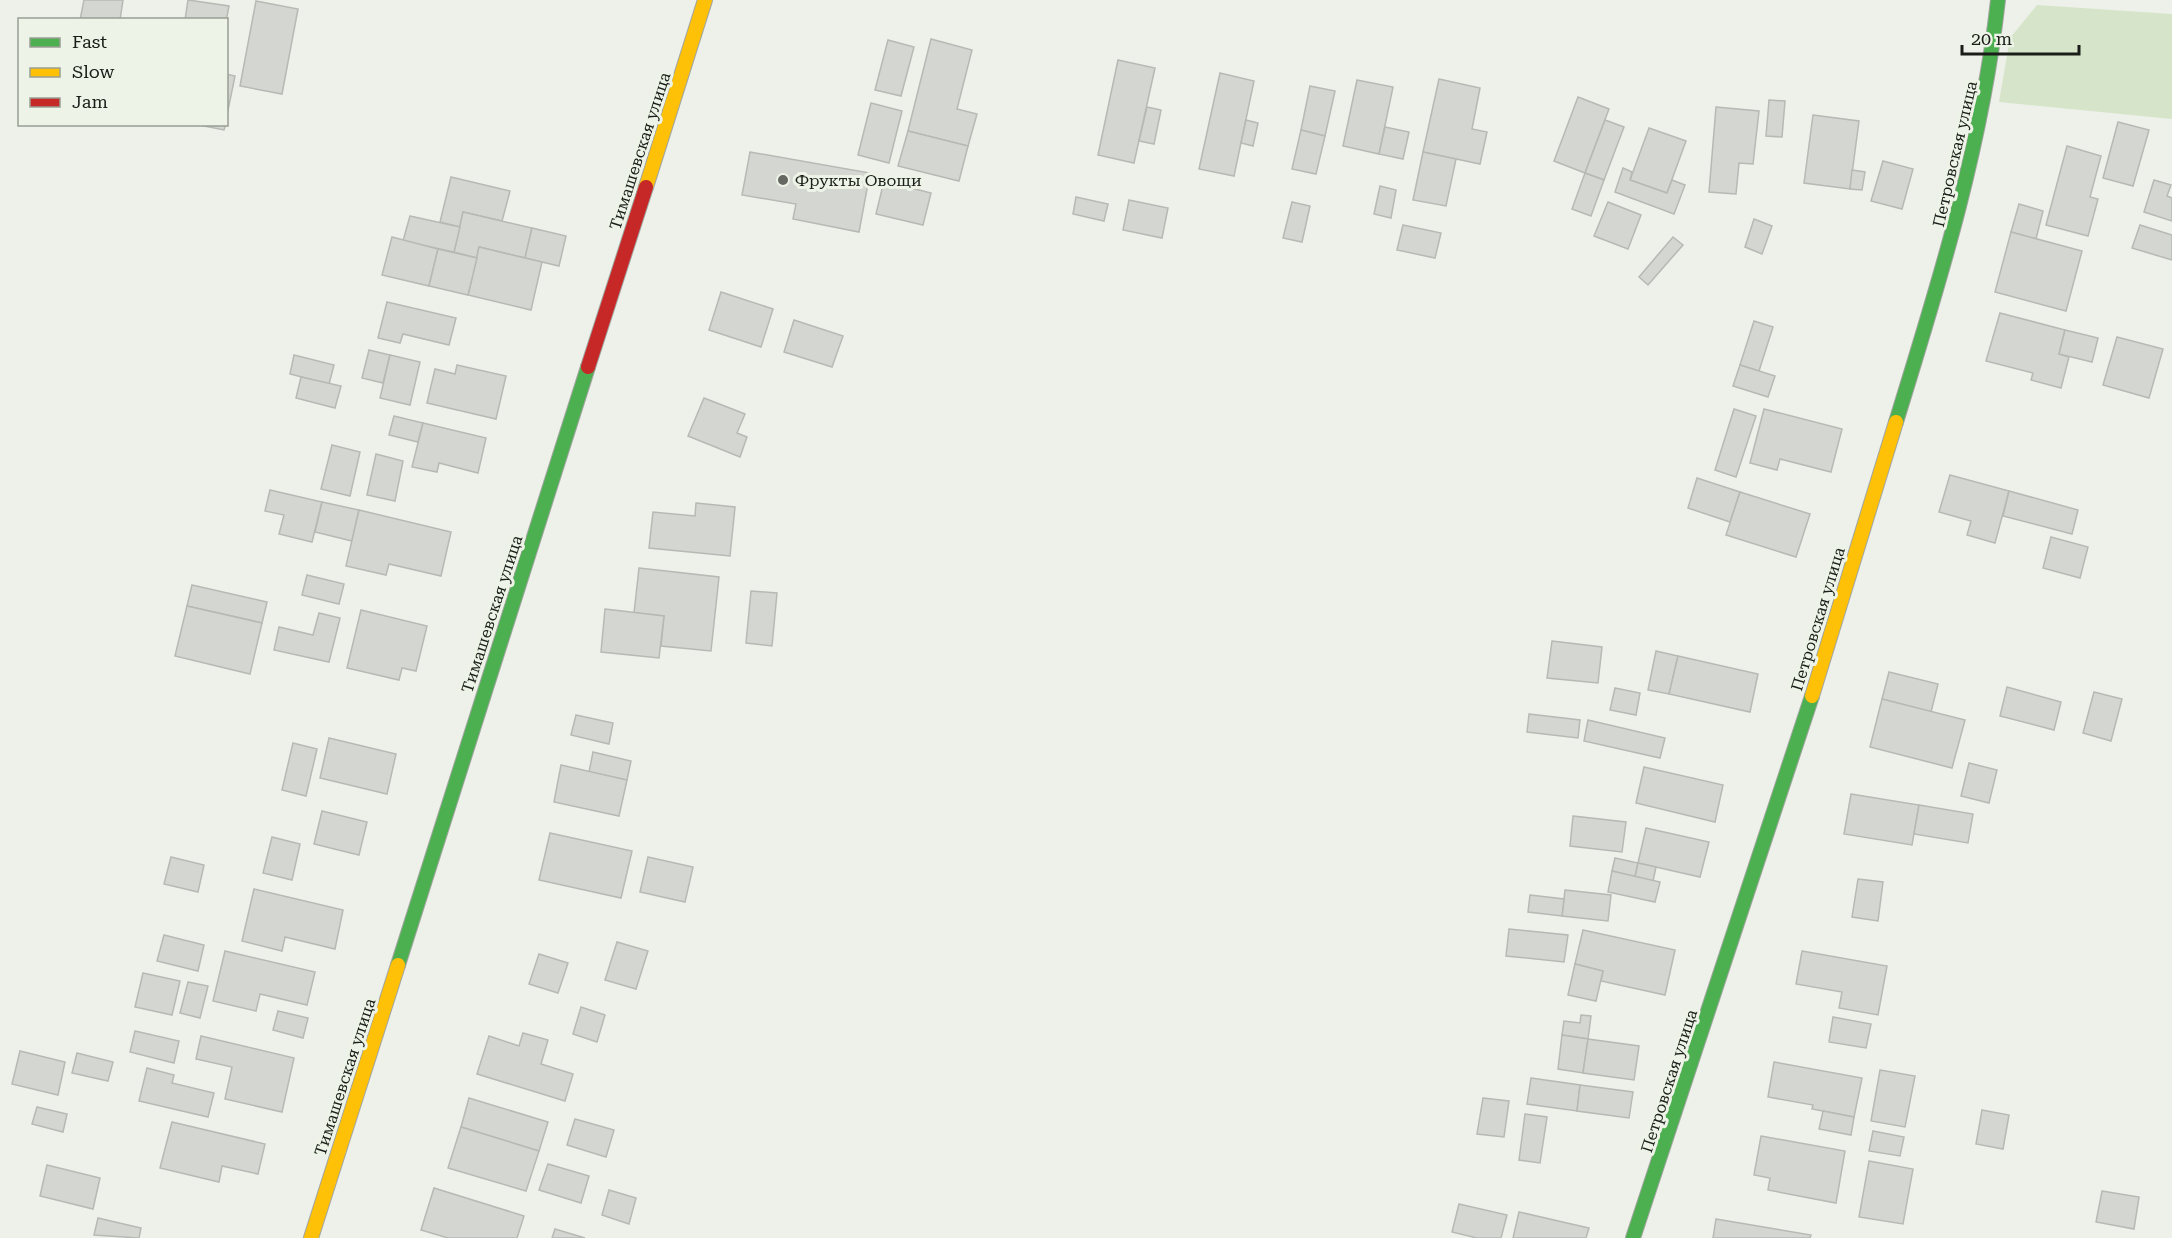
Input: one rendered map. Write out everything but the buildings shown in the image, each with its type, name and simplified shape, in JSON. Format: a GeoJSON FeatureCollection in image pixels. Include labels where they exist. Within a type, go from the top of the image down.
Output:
{"type":"FeatureCollection","features":[{"type":"Feature","properties":{"kind":"street","name":"Тимашевская улица"},"geometry":{"type":"LineString","coordinates":[[311,1238],[705,0]]}},
{"type":"Feature","properties":{"kind":"street","name":"Петровская улица"},"geometry":{"type":"LineString","coordinates":[[1633,1238],[1786,781],[1952,239],[1970,170],[1992,67],[1998,0]]}},
{"type":"Feature","properties":{"kind":"green space"},"geometry":{"type":"Polygon","coordinates":[[[2037,5],[2172,14],[2172,119],[1999,102],[2010,38],[2037,5]]]}},
{"type":"Feature","properties":{"kind":"traffic: fast"},"geometry":{"type":"LineString","coordinates":[[1896,422],[1943,266],[1970,161],[1991,54],[1998,0]]}},
{"type":"Feature","properties":{"kind":"traffic: fast"},"geometry":{"type":"LineString","coordinates":[[398,965],[588,367]]}},
{"type":"Feature","properties":{"kind":"traffic: fast"},"geometry":{"type":"LineString","coordinates":[[1633,1238],[1812,696]]}},
{"type":"Feature","properties":{"kind":"traffic: slow"},"geometry":{"type":"LineString","coordinates":[[646,187],[705,0]]}},
{"type":"Feature","properties":{"kind":"traffic: slow"},"geometry":{"type":"LineString","coordinates":[[1812,696],[1896,422]]}},
{"type":"Feature","properties":{"kind":"traffic: slow"},"geometry":{"type":"LineString","coordinates":[[311,1238],[398,965]]}},
{"type":"Feature","properties":{"kind":"traffic: jam"},"geometry":{"type":"LineString","coordinates":[[588,367],[646,187]]}},
{"type":"Feature","properties":{"kind":"place","name":"Фрукты Овощи"},"geometry":{"type":"Point","coordinates":[783,180]}}]}
